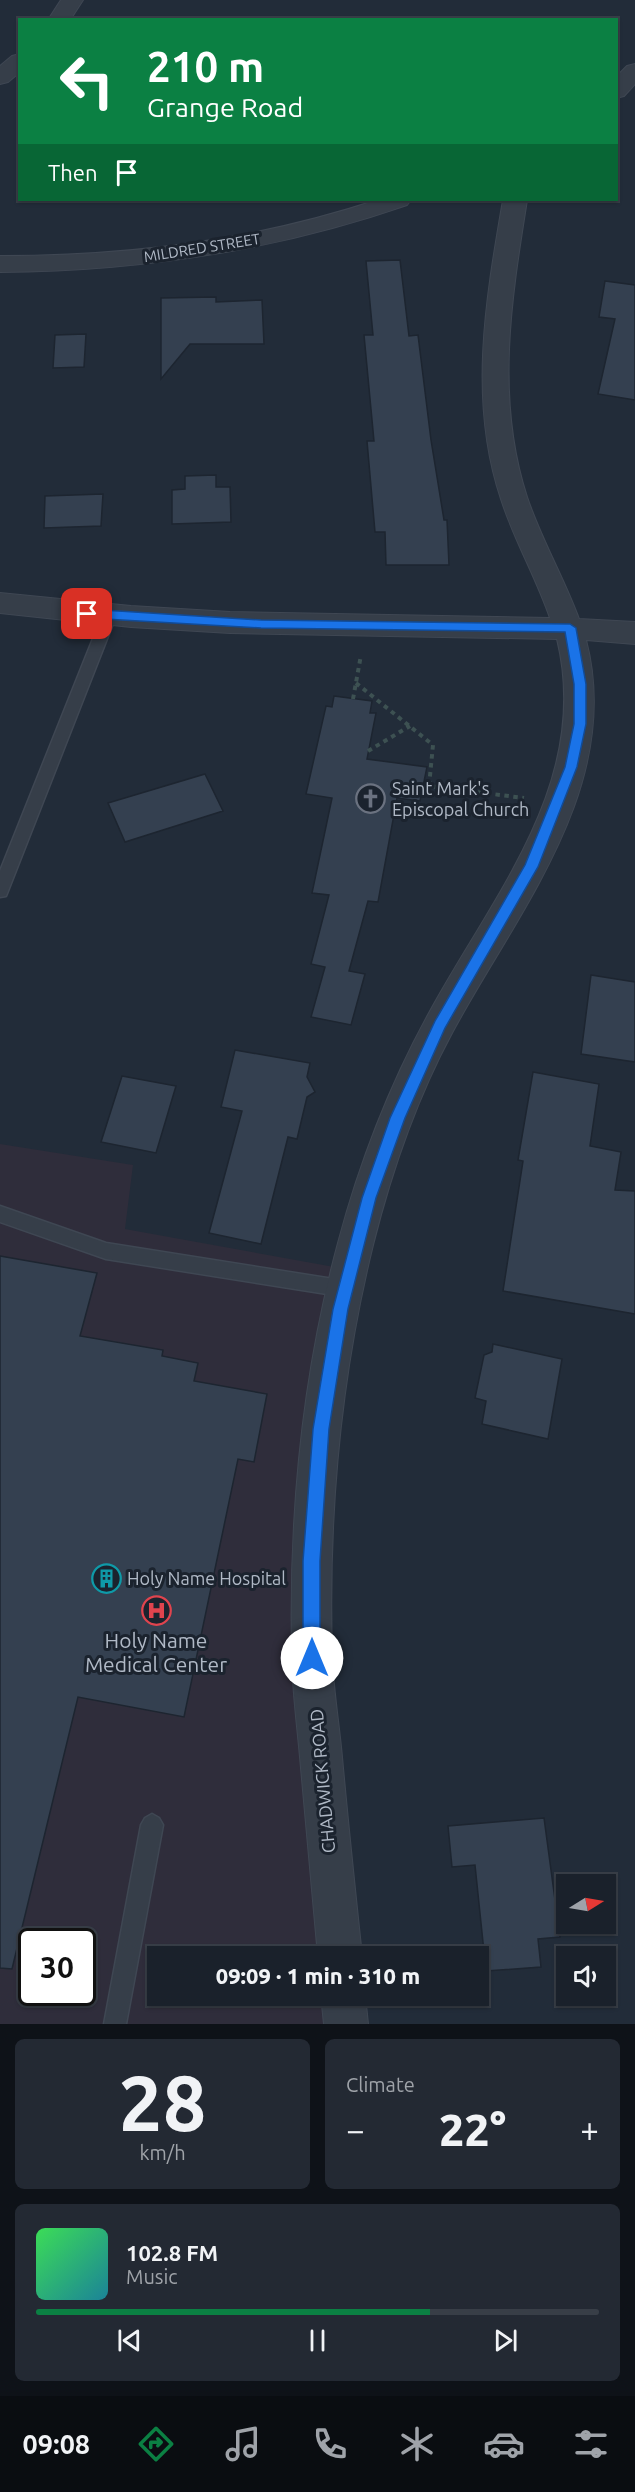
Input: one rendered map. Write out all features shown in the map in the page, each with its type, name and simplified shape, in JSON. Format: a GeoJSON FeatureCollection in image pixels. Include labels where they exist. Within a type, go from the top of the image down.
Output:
{"type":"FeatureCollection","features":[{"type":"Feature","properties":{"kind":"street"},"geometry":{"type":"LineString","coordinates":[[60,18],[72,0]]}},
{"type":"Feature","properties":{"kind":"street"},"geometry":{"type":"LineString","coordinates":[[0,77],[18,63]]}},
{"type":"Feature","properties":{"kind":"street"},"geometry":{"type":"LineString","coordinates":[[618,89],[635,71]]}},
{"type":"Feature","properties":{"kind":"street","name":"MILDRED STREET"},"geometry":{"type":"LineString","coordinates":[[0,264],[114,261],[179,254],[304,229],[396,201]]}},
{"type":"Feature","properties":{"kind":"street","name":"CHADWICK ROAD"},"geometry":{"type":"LineString","coordinates":[[339,1946],[312,1658],[312,1561],[321,1429],[346,1289],[369,1198],[398,1118],[440,1025],[531,867],[571,767],[580,724],[580,684],[570,628],[514,499],[497,432],[494,369],[498,309],[515,201]]}},
{"type":"Feature","properties":{"kind":"street"},"geometry":{"type":"LineString","coordinates":[[0,603],[109,616],[261,624],[570,628],[635,633]]}},
{"type":"Feature","properties":{"kind":"street"},"geometry":{"type":"LineString","coordinates":[[344,2006],[346,2024]]}},
{"type":"Feature","properties":{"kind":"lane"},"geometry":{"type":"LineString","coordinates":[[0,891],[109,616]]}},
{"type":"Feature","properties":{"kind":"lane"},"geometry":{"type":"LineString","coordinates":[[0,1214],[106,1251],[346,1289]]}},
{"type":"Feature","properties":{"kind":"lane"},"geometry":{"type":"LineString","coordinates":[[115,2024],[152,1825]]}},
{"type":"Feature","properties":{"kind":"path"},"geometry":{"type":"LineString","coordinates":[[353,699],[367,625]]}},
{"type":"Feature","properties":{"kind":"path"},"geometry":{"type":"LineString","coordinates":[[356,683],[433,745],[429,786],[558,803]]}},
{"type":"Feature","properties":{"kind":"path"},"geometry":{"type":"LineString","coordinates":[[368,752],[410,726]]}},
{"type":"Feature","properties":{"kind":"shaded area","name":"Holy Name Medical Center"},"geometry":{"type":"Polygon","coordinates":[[[0,1144],[133,1165],[125,1229],[351,1270],[321,1429],[340,1946],[147,1946],[147,2006],[344,2006],[346,2024],[0,2024],[0,1144]]]}},
{"type":"Feature","properties":{"kind":"building"},"geometry":{"type":"Polygon","coordinates":[[[400,260],[409,336],[418,335],[431,440],[444,520],[447,520],[449,565],[386,565],[385,532],[375,532],[367,441],[374,441],[364,335],[373,335],[366,261],[400,260]]]}},
{"type":"Feature","properties":{"kind":"building"},"geometry":{"type":"Polygon","coordinates":[[[605,281],[635,285],[635,400],[598,394],[615,319],[599,317],[605,281]]]}},
{"type":"Feature","properties":{"kind":"building"},"geometry":{"type":"Polygon","coordinates":[[[216,297],[216,302],[262,300],[264,344],[190,344],[161,379],[161,298],[216,297]]]}},
{"type":"Feature","properties":{"kind":"building"},"geometry":{"type":"Polygon","coordinates":[[[86,334],[84,367],[53,368],[55,335],[86,334]]]}},
{"type":"Feature","properties":{"kind":"building"},"geometry":{"type":"Polygon","coordinates":[[[216,475],[216,487],[230,487],[231,522],[172,524],[172,490],[185,489],[185,476],[216,475]]]}},
{"type":"Feature","properties":{"kind":"building"},"geometry":{"type":"Polygon","coordinates":[[[103,494],[101,526],[44,528],[45,496],[103,494]]]}},
{"type":"Feature","properties":{"kind":"building"},"geometry":{"type":"Polygon","coordinates":[[[334,696],[372,701],[370,713],[376,713],[367,759],[427,767],[420,801],[397,798],[378,902],[368,901],[349,971],[365,974],[351,1025],[311,1017],[325,967],[311,964],[329,895],[312,893],[332,798],[306,794],[326,706],[332,707],[334,696]]]}},
{"type":"Feature","properties":{"kind":"building"},"geometry":{"type":"Polygon","coordinates":[[[205,774],[223,811],[125,842],[108,803],[205,774]]]}},
{"type":"Feature","properties":{"kind":"building"},"geometry":{"type":"Polygon","coordinates":[[[591,975],[635,982],[635,1062],[581,1054],[591,975]]]}},
{"type":"Feature","properties":{"kind":"building"},"geometry":{"type":"Polygon","coordinates":[[[235,1050],[310,1063],[307,1077],[315,1092],[307,1097],[297,1139],[288,1137],[261,1244],[209,1233],[242,1111],[221,1107],[235,1050]]]}},
{"type":"Feature","properties":{"kind":"building"},"geometry":{"type":"Polygon","coordinates":[[[533,1072],[599,1084],[590,1146],[621,1152],[615,1190],[635,1191],[635,1314],[503,1291],[523,1161],[518,1160],[533,1072]]]}},
{"type":"Feature","properties":{"kind":"building"},"geometry":{"type":"Polygon","coordinates":[[[122,1076],[176,1086],[156,1153],[101,1142],[122,1076]]]}},
{"type":"Feature","properties":{"kind":"building","name":"Holy Name Hospital"},"geometry":{"type":"Polygon","coordinates":[[[0,1256],[97,1273],[80,1336],[163,1350],[162,1356],[198,1363],[194,1381],[267,1394],[254,1462],[238,1459],[184,1717],[78,1697],[22,1928],[18,1928],[18,1944],[12,1969],[0,1968],[0,1256]]]}},
{"type":"Feature","properties":{"kind":"building"},"geometry":{"type":"Polygon","coordinates":[[[493,1344],[562,1359],[548,1439],[482,1424],[486,1401],[475,1398],[484,1355],[492,1352],[493,1344]]]}},
{"type":"Feature","properties":{"kind":"building"},"geometry":{"type":"Polygon","coordinates":[[[544,1818],[556,1907],[556,1934],[560,1934],[560,1937],[538,1939],[541,1967],[489,1971],[489,1946],[483,1946],[475,1865],[452,1867],[448,1826],[544,1818]]]}},
{"type":"Feature","properties":{"kind":"place","name":"Saint Mark's Episcopal Church"},"geometry":{"type":"Point","coordinates":[371,799]}},
{"type":"Feature","properties":{"kind":"place","name":"Holy Name Hospital"},"geometry":{"type":"Point","coordinates":[106,1579]}},
{"type":"Feature","properties":{"kind":"place","name":"Holy Name Medical Center"},"geometry":{"type":"Point","coordinates":[156,1610]}},
{"type":"Feature","properties":{"kind":"route"},"geometry":{"type":"LineString","coordinates":[[87,614],[261,624],[570,628],[580,684],[580,724],[571,767],[554,815],[531,867],[440,1025],[398,1118],[369,1198],[340,1309],[321,1429],[312,1561],[312,1658]]}}]}
